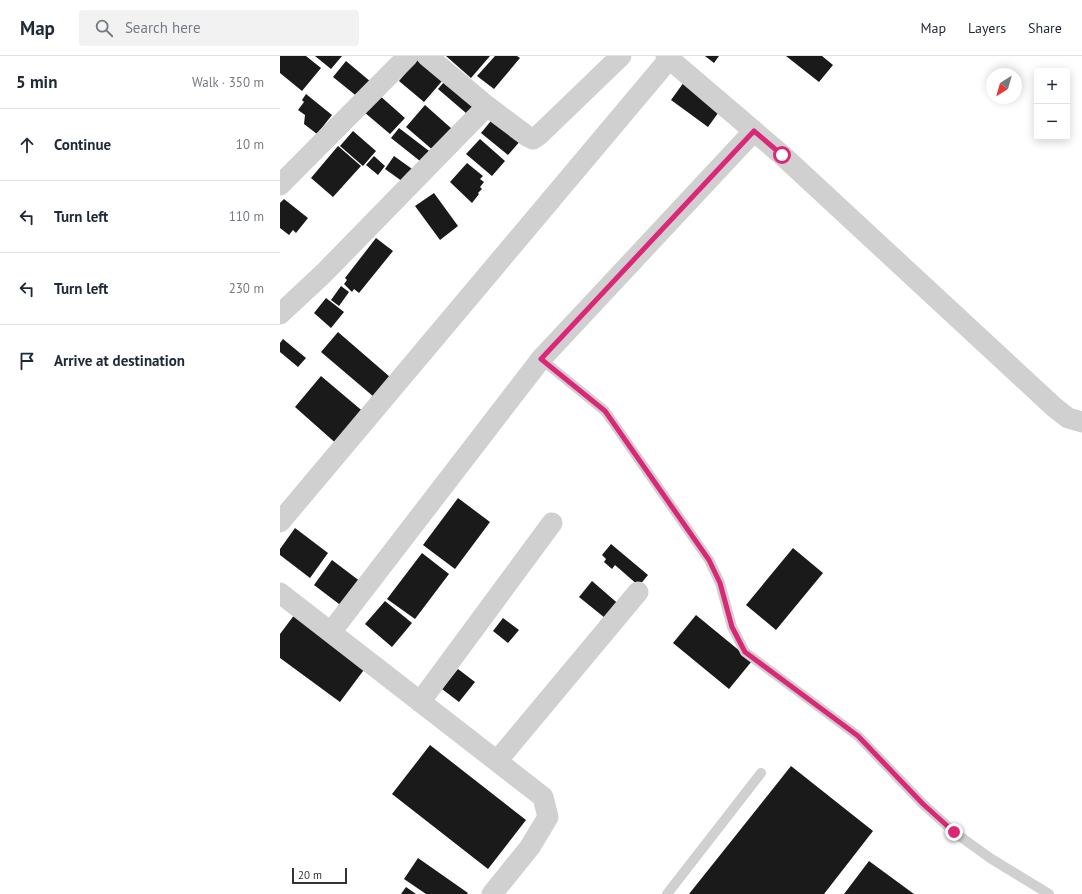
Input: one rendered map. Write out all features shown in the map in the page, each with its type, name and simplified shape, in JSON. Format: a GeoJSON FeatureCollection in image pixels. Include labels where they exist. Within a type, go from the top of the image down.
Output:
{"type":"FeatureCollection","features":[{"type":"Feature","properties":{"kind":"street"},"geometry":{"type":"LineString","coordinates":[[280,185],[408,56]]}},
{"type":"Feature","properties":{"kind":"street"},"geometry":{"type":"LineString","coordinates":[[428,56],[487,106],[533,139],[539,135],[621,56]]}},
{"type":"Feature","properties":{"kind":"street"},"geometry":{"type":"LineString","coordinates":[[280,522],[668,57],[754,131],[1054,407],[1068,418],[1082,422]]}},
{"type":"Feature","properties":{"kind":"street"},"geometry":{"type":"LineString","coordinates":[[280,314],[324,272],[487,106]]}},
{"type":"Feature","properties":{"kind":"street"},"geometry":{"type":"LineString","coordinates":[[331,632],[541,359],[754,131]]}},
{"type":"Feature","properties":{"kind":"street"},"geometry":{"type":"LineString","coordinates":[[420,702],[552,523]]}},
{"type":"Feature","properties":{"kind":"street"},"geometry":{"type":"LineString","coordinates":[[280,592],[543,797],[548,817],[530,847],[492,894]]}},
{"type":"Feature","properties":{"kind":"street"},"geometry":{"type":"LineString","coordinates":[[497,761],[638,592]]}},
{"type":"Feature","properties":{"kind":"lane"},"geometry":{"type":"LineString","coordinates":[[541,359],[605,411],[709,560],[720,583],[732,627],[745,652],[858,736],[923,804],[954,832],[990,858],[1049,894]]}},
{"type":"Feature","properties":{"kind":"lane"},"geometry":{"type":"LineString","coordinates":[[667,894],[761,772]]}},
{"type":"Feature","properties":{"kind":"building"},"geometry":{"type":"Polygon","coordinates":[[[280,56],[306,56],[321,68],[302,91],[280,73],[280,56]]]}},
{"type":"Feature","properties":{"kind":"building"},"geometry":{"type":"Polygon","coordinates":[[[315,56],[342,56],[331,69],[315,56]]]}},
{"type":"Feature","properties":{"kind":"building"},"geometry":{"type":"Polygon","coordinates":[[[446,56],[490,56],[471,78],[446,56]]]}},
{"type":"Feature","properties":{"kind":"building"},"geometry":{"type":"Polygon","coordinates":[[[495,56],[517,56],[520,58],[494,89],[477,76],[495,56]]]}},
{"type":"Feature","properties":{"kind":"building"},"geometry":{"type":"Polygon","coordinates":[[[705,56],[719,56],[714,63],[705,56]]]}},
{"type":"Feature","properties":{"kind":"building"},"geometry":{"type":"Polygon","coordinates":[[[786,56],[822,56],[833,65],[819,82],[786,56]]]}},
{"type":"Feature","properties":{"kind":"building"},"geometry":{"type":"Polygon","coordinates":[[[418,58],[443,80],[424,102],[399,81],[418,58]]]}},
{"type":"Feature","properties":{"kind":"building"},"geometry":{"type":"Polygon","coordinates":[[[346,61],[371,82],[359,98],[333,77],[346,61]]]}},
{"type":"Feature","properties":{"kind":"building"},"geometry":{"type":"Polygon","coordinates":[[[449,76],[485,105],[473,119],[438,89],[449,76]]]}},
{"type":"Feature","properties":{"kind":"building"},"geometry":{"type":"Polygon","coordinates":[[[684,82],[721,109],[708,127],[671,100],[684,82]]]}},
{"type":"Feature","properties":{"kind":"building"},"geometry":{"type":"Polygon","coordinates":[[[306,94],[332,115],[317,134],[304,124],[305,115],[298,110],[304,102],[302,100],[306,94]]]}},
{"type":"Feature","properties":{"kind":"building"},"geometry":{"type":"Polygon","coordinates":[[[379,95],[405,118],[390,134],[364,112],[379,95]]]}},
{"type":"Feature","properties":{"kind":"building"},"geometry":{"type":"Polygon","coordinates":[[[425,105],[452,129],[434,151],[406,127],[425,105]]]}},
{"type":"Feature","properties":{"kind":"building"},"geometry":{"type":"Polygon","coordinates":[[[495,116],[522,139],[508,155],[481,133],[495,116]]]}},
{"type":"Feature","properties":{"kind":"building"},"geometry":{"type":"Polygon","coordinates":[[[399,128],[433,154],[425,165],[391,138],[399,128]]]}},
{"type":"Feature","properties":{"kind":"building"},"geometry":{"type":"Polygon","coordinates":[[[353,131],[376,151],[363,166],[340,146],[353,131]]]}},
{"type":"Feature","properties":{"kind":"building"},"geometry":{"type":"Polygon","coordinates":[[[480,139],[505,161],[492,176],[466,154],[480,139]]]}},
{"type":"Feature","properties":{"kind":"building"},"geometry":{"type":"Polygon","coordinates":[[[338,146],[361,166],[333,197],[311,178],[338,146]]]}},
{"type":"Feature","properties":{"kind":"building"},"geometry":{"type":"Polygon","coordinates":[[[374,156],[385,166],[378,175],[366,165],[374,156]]]}},
{"type":"Feature","properties":{"kind":"building"},"geometry":{"type":"Polygon","coordinates":[[[394,156],[415,171],[406,184],[385,169],[394,156]]]}},
{"type":"Feature","properties":{"kind":"building"},"geometry":{"type":"Polygon","coordinates":[[[467,163],[483,176],[480,179],[484,182],[480,187],[482,189],[472,203],[450,182],[467,163]]]}},
{"type":"Feature","properties":{"kind":"building"},"geometry":{"type":"Polygon","coordinates":[[[434,193],[458,226],[440,240],[415,206],[434,193]]]}},
{"type":"Feature","properties":{"kind":"building"},"geometry":{"type":"Polygon","coordinates":[[[284,199],[308,218],[296,233],[293,230],[289,235],[280,228],[280,203],[284,199]]]}},
{"type":"Feature","properties":{"kind":"building"},"geometry":{"type":"Polygon","coordinates":[[[376,238],[393,251],[359,293],[354,289],[352,292],[344,284],[347,280],[345,278],[376,238]]]}},
{"type":"Feature","properties":{"kind":"building"},"geometry":{"type":"Polygon","coordinates":[[[341,286],[349,292],[339,306],[331,300],[341,286]]]}},
{"type":"Feature","properties":{"kind":"building"},"geometry":{"type":"Polygon","coordinates":[[[326,298],[344,312],[331,328],[314,313],[326,298]]]}},
{"type":"Feature","properties":{"kind":"building"},"geometry":{"type":"Polygon","coordinates":[[[338,332],[390,377],[374,397],[321,352],[338,332]]]}},
{"type":"Feature","properties":{"kind":"building"},"geometry":{"type":"Polygon","coordinates":[[[283,339],[306,358],[298,367],[280,352],[280,343],[283,339]]]}},
{"type":"Feature","properties":{"kind":"building"},"geometry":{"type":"Polygon","coordinates":[[[321,376],[366,414],[339,446],[295,407],[321,376]]]}},
{"type":"Feature","properties":{"kind":"building"},"geometry":{"type":"Polygon","coordinates":[[[458,498],[490,522],[455,569],[423,545],[458,498]]]}},
{"type":"Feature","properties":{"kind":"building"},"geometry":{"type":"Polygon","coordinates":[[[295,528],[328,553],[310,578],[280,555],[280,549],[295,528]]]}},
{"type":"Feature","properties":{"kind":"building"},"geometry":{"type":"Polygon","coordinates":[[[611,544],[648,575],[639,586],[615,565],[612,569],[604,562],[606,559],[602,555],[611,544]]]}},
{"type":"Feature","properties":{"kind":"building"},"geometry":{"type":"Polygon","coordinates":[[[793,548],[823,573],[776,630],[746,605],[793,548]]]}},
{"type":"Feature","properties":{"kind":"building"},"geometry":{"type":"Polygon","coordinates":[[[422,553],[449,574],[415,619],[387,599],[422,553]]]}},
{"type":"Feature","properties":{"kind":"building"},"geometry":{"type":"Polygon","coordinates":[[[332,560],[361,582],[343,607],[314,585],[332,560]]]}},
{"type":"Feature","properties":{"kind":"building"},"geometry":{"type":"Polygon","coordinates":[[[592,581],[622,607],[610,622],[579,597],[592,581]]]}},
{"type":"Feature","properties":{"kind":"building"},"geometry":{"type":"Polygon","coordinates":[[[385,601],[412,623],[392,647],[365,624],[385,601]]]}},
{"type":"Feature","properties":{"kind":"building"},"geometry":{"type":"Polygon","coordinates":[[[295,614],[366,667],[340,702],[280,658],[280,634],[295,614]]]}},
{"type":"Feature","properties":{"kind":"building"},"geometry":{"type":"Polygon","coordinates":[[[696,615],[752,661],[729,689],[673,643],[696,615]]]}},
{"type":"Feature","properties":{"kind":"building"},"geometry":{"type":"Polygon","coordinates":[[[503,618],[519,630],[508,643],[493,631],[503,618]]]}},
{"type":"Feature","properties":{"kind":"building"},"geometry":{"type":"Polygon","coordinates":[[[458,669],[475,682],[459,702],[442,689],[458,669]]]}},
{"type":"Feature","properties":{"kind":"building"},"geometry":{"type":"Polygon","coordinates":[[[430,745],[526,820],[488,869],[392,794],[430,745]]]}},
{"type":"Feature","properties":{"kind":"building"},"geometry":{"type":"Polygon","coordinates":[[[791,766],[873,831],[824,894],[689,894],[791,766]]]}},
{"type":"Feature","properties":{"kind":"building"},"geometry":{"type":"Polygon","coordinates":[[[418,858],[468,893],[426,894],[404,879],[418,858]]]}},
{"type":"Feature","properties":{"kind":"building"},"geometry":{"type":"Polygon","coordinates":[[[869,861],[914,894],[844,894],[869,861]]]}},
{"type":"Feature","properties":{"kind":"building"},"geometry":{"type":"Polygon","coordinates":[[[406,887],[416,894],[401,894],[406,887]]]}},
{"type":"Feature","properties":{"kind":"route"},"geometry":{"type":"LineString","coordinates":[[782,155],[754,131],[541,359],[605,411],[709,560],[720,583],[732,627],[745,652],[858,736],[876,753],[923,804],[954,832]]}}]}
